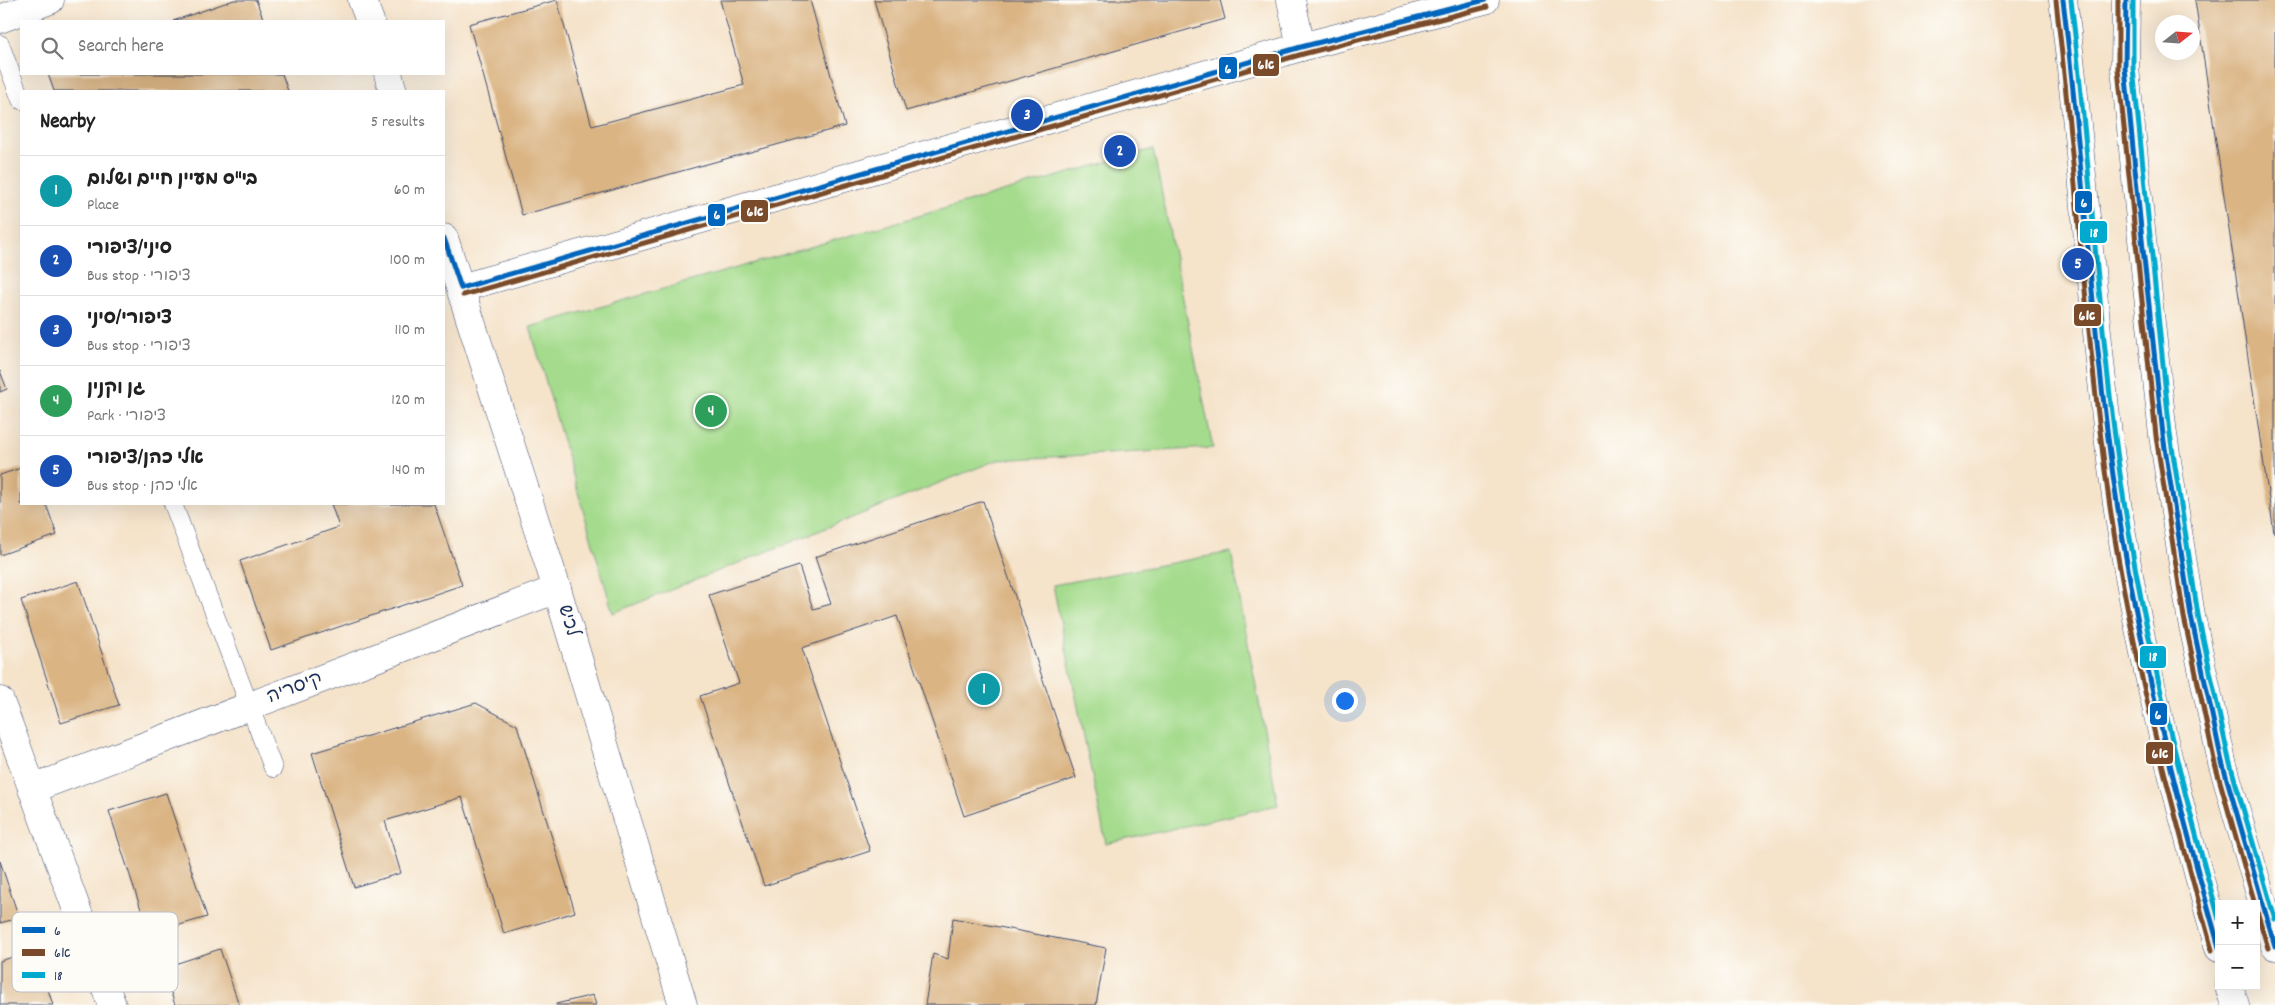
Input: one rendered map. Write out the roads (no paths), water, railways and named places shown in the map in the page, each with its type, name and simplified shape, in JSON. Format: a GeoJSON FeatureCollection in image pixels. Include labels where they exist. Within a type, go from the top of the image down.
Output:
{"type":"FeatureCollection","features":[{"type":"Feature","properties":{"kind":"street"},"geometry":{"type":"LineString","coordinates":[[0,19],[50,0]]}},
{"type":"Feature","properties":{"kind":"street"},"geometry":{"type":"LineString","coordinates":[[362,0],[370,20]]}},
{"type":"Feature","properties":{"kind":"street"},"geometry":{"type":"LineString","coordinates":[[1292,0],[1301,47]]}},
{"type":"Feature","properties":{"kind":"street"},"geometry":{"type":"LineString","coordinates":[[461,288],[1301,47],[1485,0]]}},
{"type":"Feature","properties":{"kind":"street"},"geometry":{"type":"LineString","coordinates":[[2063,0],[2075,89],[2109,444],[2129,578],[2161,731],[2218,945]]}},
{"type":"Feature","properties":{"kind":"street"},"geometry":{"type":"LineString","coordinates":[[2126,0],[2125,68],[2143,249],[2163,435],[2191,616],[2222,762],[2275,946]]}},
{"type":"Feature","properties":{"kind":"street"},"geometry":{"type":"LineString","coordinates":[[388,75],[394,90]]}},
{"type":"Feature","properties":{"kind":"street","name":"לכיש"},"geometry":{"type":"LineString","coordinates":[[445,241],[557,589],[683,1005]]}},
{"type":"Feature","properties":{"kind":"street","name":"קיסריה"},"geometry":{"type":"LineString","coordinates":[[32,788],[557,589]]}},
{"type":"Feature","properties":{"kind":"street"},"geometry":{"type":"LineString","coordinates":[[0,702],[78,912]]}},
{"type":"Feature","properties":{"kind":"street"},"geometry":{"type":"LineString","coordinates":[[2230,990],[2235,1005]]}},
{"type":"Feature","properties":{"kind":"street"},"geometry":{"type":"LineString","coordinates":[[107,992],[112,1005]]}},
{"type":"Feature","properties":{"kind":"lane"},"geometry":{"type":"LineString","coordinates":[[0,44],[20,97]]}},
{"type":"Feature","properties":{"kind":"lane"},"geometry":{"type":"LineString","coordinates":[[172,505],[273,768]]}},
{"type":"Feature","properties":{"kind":"place","name":"ציפורי/סיני"},"geometry":{"type":"Point","coordinates":[1027,115]}},
{"type":"Feature","properties":{"kind":"place","name":"סיני/ציפורי"},"geometry":{"type":"Point","coordinates":[1120,151]}},
{"type":"Feature","properties":{"kind":"place","name":"אלי כהן/ציפורי"},"geometry":{"type":"Point","coordinates":[2078,264]}},
{"type":"Feature","properties":{"kind":"place","name":"גן וקנין"},"geometry":{"type":"Point","coordinates":[711,411]}},
{"type":"Feature","properties":{"kind":"place","name":"בי\"ס מעיין חיים ושלום"},"geometry":{"type":"Point","coordinates":[984,689]}}]}
